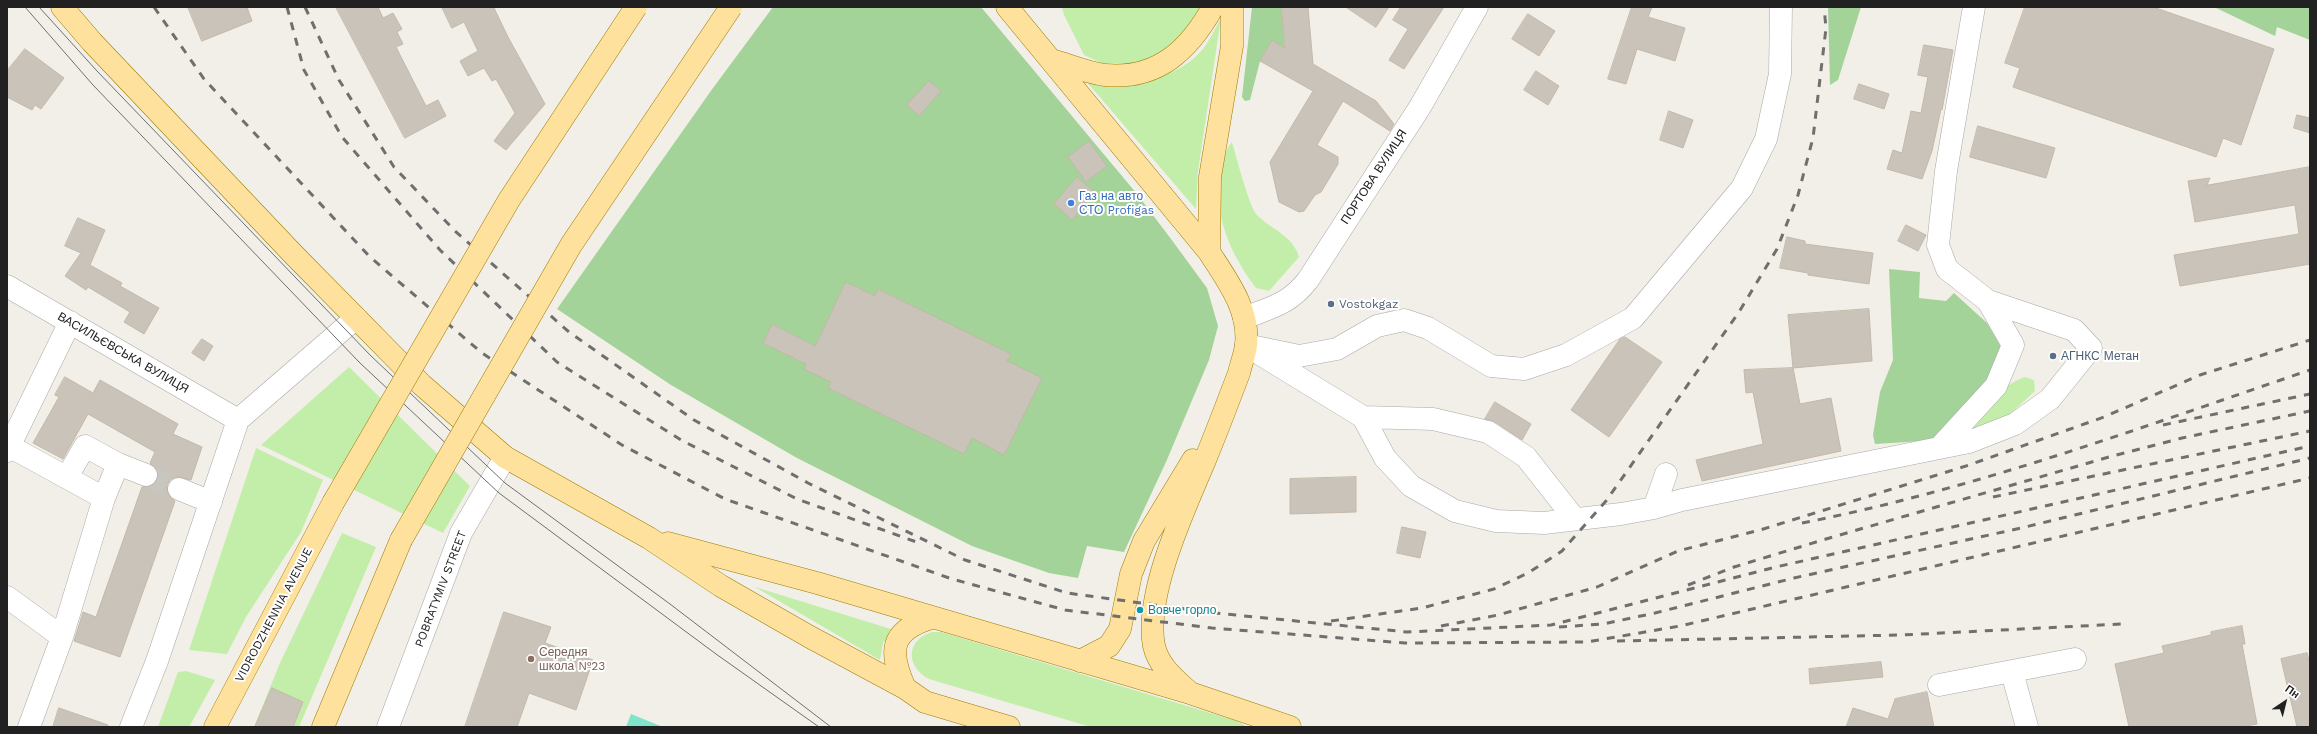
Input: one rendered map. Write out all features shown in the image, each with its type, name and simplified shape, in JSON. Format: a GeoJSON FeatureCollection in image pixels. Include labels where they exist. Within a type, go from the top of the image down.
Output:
{"type":"FeatureCollection","features":[{"type":"Feature","properties":{"kind":"main road"},"geometry":{"type":"LineString","coordinates":[[62,7],[103,53],[356,318],[422,385],[505,457],[649,538],[721,586],[810,637],[905,688],[958,727]]}},
{"type":"Feature","properties":{"kind":"main road","name":"VIDRODZHENNIA AVENUE"},"geometry":{"type":"LineString","coordinates":[[215,727],[333,504],[509,200],[636,7]]}},
{"type":"Feature","properties":{"kind":"main road"},"geometry":{"type":"LineString","coordinates":[[323,727],[401,540],[571,245],[731,7]]}},
{"type":"Feature","properties":{"kind":"main road"},"geometry":{"type":"LineString","coordinates":[[1052,60],[1105,75],[1149,71],[1175,57],[1192,42],[1213,7]]}},
{"type":"Feature","properties":{"kind":"main road"},"geometry":{"type":"LineString","coordinates":[[1209,252],[1210,177],[1232,46],[1232,7]]}},
{"type":"Feature","properties":{"kind":"main road"},"geometry":{"type":"LineString","coordinates":[[1011,8],[1209,252],[1236,294],[1244,318],[1246,345],[1239,373],[1222,420],[1173,535],[1160,580],[1152,625],[1154,646],[1164,668],[1190,693]]}},
{"type":"Feature","properties":{"kind":"main road"},"geometry":{"type":"LineString","coordinates":[[1080,661],[1109,646],[1120,629],[1130,574],[1144,542],[1192,462],[1222,420]]}},
{"type":"Feature","properties":{"kind":"main road"},"geometry":{"type":"LineString","coordinates":[[649,538],[817,583],[931,618],[1190,693],[1263,722],[1290,727]]}},
{"type":"Feature","properties":{"kind":"main road"},"geometry":{"type":"LineString","coordinates":[[905,688],[895,666],[894,647],[900,637],[913,624],[931,618]]}},
{"type":"Feature","properties":{"kind":"main road"},"geometry":{"type":"LineString","coordinates":[[925,702],[1009,727]]}},
{"type":"Feature","properties":{"kind":"street","name":"ПОРТОВА ВУЛИЦЯ"},"geometry":{"type":"LineString","coordinates":[[1244,318],[1282,304],[1296,294],[1308,280],[1420,107],[1477,7]]}},
{"type":"Feature","properties":{"kind":"street"},"geometry":{"type":"LineString","coordinates":[[1246,345],[1299,356],[1337,349],[1376,326],[1404,320],[1428,328],[1491,366],[1524,369],[1566,355],[1633,318],[1742,188],[1766,139],[1780,74],[1781,7]]}},
{"type":"Feature","properties":{"kind":"street"},"geometry":{"type":"LineString","coordinates":[[1363,417],[1384,458],[1411,486],[1456,511],[1496,521],[1544,523],[1574,518],[1621,514],[1654,508],[1682,500],[1941,446],[1969,442],[2015,424],[2050,399],[2091,348],[2074,330],[1988,301],[1938,264],[1941,212],[1974,7]]}},
{"type":"Feature","properties":{"kind":"street","name":"ВАСИЛЬЄВСЬКА ВУЛИЦЯ"},"geometry":{"type":"LineString","coordinates":[[7,286],[238,420]]}},
{"type":"Feature","properties":{"kind":"street"},"geometry":{"type":"LineString","coordinates":[[1941,446],[1996,386],[2013,345],[1988,301]]}},
{"type":"Feature","properties":{"kind":"street"},"geometry":{"type":"LineString","coordinates":[[131,727],[157,661],[238,420],[356,318]]}},
{"type":"Feature","properties":{"kind":"street"},"geometry":{"type":"LineString","coordinates":[[70,322],[8,448],[67,477],[104,498]]}},
{"type":"Feature","properties":{"kind":"street"},"geometry":{"type":"LineString","coordinates":[[1246,345],[1363,417],[1433,419],[1488,432],[1526,457],[1574,518]]}},
{"type":"Feature","properties":{"kind":"street"},"geometry":{"type":"LineString","coordinates":[[67,477],[86,446],[118,464],[146,476]]}},
{"type":"Feature","properties":{"kind":"street","name":"POBRATYMIV STREET"},"geometry":{"type":"LineString","coordinates":[[388,727],[461,533],[505,457]]}},
{"type":"Feature","properties":{"kind":"street"},"geometry":{"type":"LineString","coordinates":[[29,727],[62,637],[104,498],[118,464]]}},
{"type":"Feature","properties":{"kind":"street"},"geometry":{"type":"LineString","coordinates":[[1654,508],[1666,474]]}},
{"type":"Feature","properties":{"kind":"street"},"geometry":{"type":"LineString","coordinates":[[180,489],[210,502]]}},
{"type":"Feature","properties":{"kind":"street"},"geometry":{"type":"LineString","coordinates":[[7,596],[62,637]]}},
{"type":"Feature","properties":{"kind":"street"},"geometry":{"type":"LineString","coordinates":[[1939,685],[2075,659]]}},
{"type":"Feature","properties":{"kind":"street"},"geometry":{"type":"LineString","coordinates":[[2012,672],[2027,727]]}},
{"type":"Feature","properties":{"kind":"green space"},"geometry":{"type":"Polygon","coordinates":[[[773,7],[981,7],[1137,194],[1207,288],[1218,326],[1209,360],[1166,462],[1124,552],[1087,546],[1078,578],[1049,573],[972,546],[797,458],[671,385],[557,309],[713,88],[773,7]]]}},
{"type":"Feature","properties":{"kind":"green space"},"geometry":{"type":"Polygon","coordinates":[[[1062,7],[1204,7],[1169,50],[1146,60],[1127,64],[1102,63],[1084,55],[1064,15],[1062,7]]]}},
{"type":"Feature","properties":{"kind":"green space"},"geometry":{"type":"Polygon","coordinates":[[[1252,7],[1282,7],[1284,48],[1272,41],[1260,61],[1250,100],[1245,101],[1242,97],[1252,7]]]}},
{"type":"Feature","properties":{"kind":"green space"},"geometry":{"type":"Polygon","coordinates":[[[1828,7],[1861,7],[1838,80],[1830,85],[1828,7]]]}},
{"type":"Feature","properties":{"kind":"green space"},"geometry":{"type":"Polygon","coordinates":[[[2214,7],[2310,7],[2310,40],[2277,27],[2275,36],[2214,7]]]}},
{"type":"Feature","properties":{"kind":"green space"},"geometry":{"type":"Polygon","coordinates":[[[1221,18],[1198,171],[1196,209],[1086,81],[1148,79],[1177,70],[1190,62],[1202,50],[1210,39],[1221,18]]]}},
{"type":"Feature","properties":{"kind":"green space"},"geometry":{"type":"Polygon","coordinates":[[[1232,142],[1246,191],[1253,209],[1256,214],[1292,243],[1299,257],[1269,291],[1256,288],[1238,261],[1225,232],[1221,216],[1219,184],[1225,154],[1232,142]]]}},
{"type":"Feature","properties":{"kind":"green space"},"geometry":{"type":"Polygon","coordinates":[[[1889,269],[1920,272],[1919,298],[1946,301],[1954,293],[1987,323],[2003,350],[1997,371],[1939,440],[1875,444],[1873,435],[1880,392],[1893,360],[1889,269]]]}},
{"type":"Feature","properties":{"kind":"green space"},"geometry":{"type":"Polygon","coordinates":[[[349,367],[470,486],[443,533],[261,445],[349,367]]]}},
{"type":"Feature","properties":{"kind":"green space"},"geometry":{"type":"Polygon","coordinates":[[[2025,377],[2034,380],[2035,391],[2007,417],[1958,436],[1997,394],[2015,381],[2025,377]]]}},
{"type":"Feature","properties":{"kind":"green space"},"geometry":{"type":"Polygon","coordinates":[[[256,448],[323,480],[301,532],[246,617],[227,654],[189,650],[256,448]]]}},
{"type":"Feature","properties":{"kind":"green space"},"geometry":{"type":"Polygon","coordinates":[[[342,533],[376,547],[299,727],[254,727],[280,663],[342,533]]]}},
{"type":"Feature","properties":{"kind":"green space"},"geometry":{"type":"Polygon","coordinates":[[[755,587],[894,630],[883,643],[880,660],[755,587]]]}},
{"type":"Feature","properties":{"kind":"green space"},"geometry":{"type":"Polygon","coordinates":[[[932,632],[941,632],[1237,721],[1247,727],[1091,727],[929,679],[921,674],[916,667],[912,654],[913,647],[917,641],[923,636],[932,632]]]}},
{"type":"Feature","properties":{"kind":"green space"},"geometry":{"type":"Polygon","coordinates":[[[186,671],[215,680],[189,727],[158,727],[178,672],[186,671]]]}},
{"type":"Feature","properties":{"kind":"green space"},"geometry":{"type":"Polygon","coordinates":[[[631,714],[663,727],[626,727],[631,714]]]}},
{"type":"Feature","properties":{"kind":"building"},"geometry":{"type":"Polygon","coordinates":[[[188,7],[247,7],[252,21],[202,41],[188,7]]]}},
{"type":"Feature","properties":{"kind":"building"},"geometry":{"type":"Polygon","coordinates":[[[336,7],[378,7],[383,18],[393,13],[402,29],[397,32],[403,44],[396,47],[426,106],[438,100],[446,116],[405,138],[336,7]]]}},
{"type":"Feature","properties":{"kind":"building"},"geometry":{"type":"Polygon","coordinates":[[[442,7],[498,7],[494,8],[508,37],[545,104],[506,150],[494,141],[515,113],[496,79],[492,81],[484,68],[468,76],[460,61],[478,51],[464,22],[452,28],[442,7]]]}},
{"type":"Feature","properties":{"kind":"building"},"geometry":{"type":"Polygon","coordinates":[[[1282,7],[1308,7],[1313,64],[1376,101],[1394,124],[1390,131],[1343,101],[1317,145],[1338,157],[1338,164],[1321,192],[1315,195],[1304,211],[1299,212],[1279,202],[1270,162],[1313,91],[1260,61],[1272,40],[1284,48],[1282,7]]]}},
{"type":"Feature","properties":{"kind":"building"},"geometry":{"type":"Polygon","coordinates":[[[1346,7],[1389,7],[1376,27],[1346,7]]]}},
{"type":"Feature","properties":{"kind":"building"},"geometry":{"type":"Polygon","coordinates":[[[1401,7],[1444,7],[1404,69],[1389,60],[1408,29],[1393,20],[1401,7]]]}},
{"type":"Feature","properties":{"kind":"building"},"geometry":{"type":"Polygon","coordinates":[[[1632,7],[1652,7],[1648,17],[1685,28],[1675,61],[1637,49],[1626,84],[1608,79],[1632,7]]]}},
{"type":"Feature","properties":{"kind":"building"},"geometry":{"type":"Polygon","coordinates":[[[2025,7],[2153,7],[2274,49],[2241,145],[2223,138],[2216,157],[2013,87],[2020,68],[2005,63],[2025,7]]]}},
{"type":"Feature","properties":{"kind":"building"},"geometry":{"type":"Polygon","coordinates":[[[1528,14],[1555,31],[1539,56],[1512,39],[1528,14]]]}},
{"type":"Feature","properties":{"kind":"building"},"geometry":{"type":"Polygon","coordinates":[[[1924,45],[1953,50],[1942,110],[1941,109],[1932,151],[1922,179],[1887,169],[1893,150],[1902,153],[1911,111],[1921,113],[1928,77],[1918,75],[1924,45]]]}},
{"type":"Feature","properties":{"kind":"building"},"geometry":{"type":"Polygon","coordinates":[[[25,49],[64,78],[41,109],[35,105],[32,110],[7,97],[7,71],[25,49]]]}},
{"type":"Feature","properties":{"kind":"building"},"geometry":{"type":"Polygon","coordinates":[[[1536,71],[1559,86],[1548,105],[1524,90],[1536,71]]]}},
{"type":"Feature","properties":{"kind":"building"},"geometry":{"type":"Polygon","coordinates":[[[929,81],[941,91],[919,116],[907,105],[929,81]]]}},
{"type":"Feature","properties":{"kind":"building"},"geometry":{"type":"Polygon","coordinates":[[[1859,84],[1889,94],[1884,109],[1854,99],[1859,84]]]}},
{"type":"Feature","properties":{"kind":"building"},"geometry":{"type":"Polygon","coordinates":[[[1669,111],[1693,120],[1683,148],[1660,140],[1669,111]]]}},
{"type":"Feature","properties":{"kind":"building"},"geometry":{"type":"Polygon","coordinates":[[[2297,115],[2310,118],[2310,133],[2294,128],[2297,115]]]}},
{"type":"Feature","properties":{"kind":"building"},"geometry":{"type":"Polygon","coordinates":[[[1978,126],[2055,148],[2046,178],[1970,157],[1978,126]]]}},
{"type":"Feature","properties":{"kind":"building"},"geometry":{"type":"Polygon","coordinates":[[[1089,141],[1107,166],[1086,182],[1068,157],[1089,141]]]}},
{"type":"Feature","properties":{"kind":"building"},"geometry":{"type":"Polygon","coordinates":[[[2310,167],[2310,264],[2180,286],[2174,255],[2299,234],[2295,205],[2195,222],[2188,181],[2210,178],[2207,185],[2310,167]]]}},
{"type":"Feature","properties":{"kind":"building"},"geometry":{"type":"Polygon","coordinates":[[[1077,177],[1096,193],[1072,220],[1054,204],[1077,177]]]}},
{"type":"Feature","properties":{"kind":"building"},"geometry":{"type":"Polygon","coordinates":[[[78,218],[105,230],[90,265],[122,283],[120,286],[159,308],[144,334],[124,322],[130,312],[88,287],[86,290],[65,276],[81,253],[65,246],[78,218]]]}},
{"type":"Feature","properties":{"kind":"building"},"geometry":{"type":"Polygon","coordinates":[[[1906,225],[1926,235],[1918,251],[1898,241],[1906,225]]]}},
{"type":"Feature","properties":{"kind":"building"},"geometry":{"type":"Polygon","coordinates":[[[1787,237],[1805,241],[1805,244],[1873,253],[1869,284],[1808,275],[1808,273],[1780,268],[1787,237]]]}},
{"type":"Feature","properties":{"kind":"building"},"geometry":{"type":"Polygon","coordinates":[[[846,282],[875,296],[878,289],[1011,354],[1007,361],[1042,378],[1004,455],[972,438],[964,454],[828,388],[831,382],[804,369],[806,364],[763,343],[772,324],[815,346],[846,282]]]}},
{"type":"Feature","properties":{"kind":"building"},"geometry":{"type":"Polygon","coordinates":[[[1869,309],[1872,361],[1793,368],[1788,315],[1869,309]]]}},
{"type":"Feature","properties":{"kind":"building"},"geometry":{"type":"Polygon","coordinates":[[[1625,337],[1662,362],[1609,437],[1571,410],[1620,339],[1625,337]]]}},
{"type":"Feature","properties":{"kind":"building"},"geometry":{"type":"Polygon","coordinates":[[[202,339],[213,346],[204,361],[192,353],[202,339]]]}},
{"type":"Feature","properties":{"kind":"building"},"geometry":{"type":"Polygon","coordinates":[[[1793,368],[1800,404],[1831,398],[1841,451],[1702,481],[1696,460],[1763,444],[1753,392],[1746,393],[1744,370],[1793,368]]]}},
{"type":"Feature","properties":{"kind":"building"},"geometry":{"type":"Polygon","coordinates":[[[65,377],[93,393],[100,380],[178,424],[173,434],[202,447],[191,480],[177,477],[171,479],[167,485],[169,496],[175,501],[120,657],[74,641],[83,612],[96,617],[142,487],[153,485],[157,480],[158,473],[150,463],[155,452],[88,414],[63,459],[33,443],[59,397],[55,395],[65,377]]]}},
{"type":"Feature","properties":{"kind":"building"},"geometry":{"type":"Polygon","coordinates":[[[1495,402],[1531,424],[1522,440],[1495,422],[1485,419],[1495,402]]]}},
{"type":"Feature","properties":{"kind":"building"},"geometry":{"type":"Polygon","coordinates":[[[1356,477],[1356,512],[1290,514],[1290,479],[1356,477]]]}},
{"type":"Feature","properties":{"kind":"building"},"geometry":{"type":"Polygon","coordinates":[[[1402,527],[1426,532],[1420,558],[1397,553],[1402,527]]]}},
{"type":"Feature","properties":{"kind":"building"},"geometry":{"type":"Polygon","coordinates":[[[504,612],[551,627],[545,643],[593,660],[576,710],[529,693],[517,727],[465,727],[504,612]]]}},
{"type":"Feature","properties":{"kind":"building"},"geometry":{"type":"Polygon","coordinates":[[[2242,626],[2245,644],[2242,644],[2257,724],[2240,727],[2129,727],[2115,664],[2164,653],[2162,646],[2211,635],[2211,632],[2242,626]]]}},
{"type":"Feature","properties":{"kind":"building"},"geometry":{"type":"Polygon","coordinates":[[[2307,653],[2310,664],[2310,727],[2297,727],[2281,659],[2307,653]]]}},
{"type":"Feature","properties":{"kind":"building"},"geometry":{"type":"Polygon","coordinates":[[[1881,662],[1883,677],[1810,684],[1809,669],[1881,662]]]}},
{"type":"Feature","properties":{"kind":"building"},"geometry":{"type":"Polygon","coordinates":[[[272,688],[303,702],[293,727],[255,727],[272,688]]]}},
{"type":"Feature","properties":{"kind":"building"},"geometry":{"type":"Polygon","coordinates":[[[1927,692],[1934,727],[1846,727],[1853,708],[1888,719],[1895,699],[1927,692]]]}},
{"type":"Feature","properties":{"kind":"building"},"geometry":{"type":"Polygon","coordinates":[[[59,708],[108,725],[107,727],[53,727],[59,708]]]}},
{"type":"Feature","properties":{"kind":"tunnel"},"geometry":{"type":"LineString","coordinates":[[146,475],[179,489]]}},
{"type":"Feature","properties":{"kind":"tram line"},"geometry":{"type":"LineString","coordinates":[[25,7],[93,85],[360,363],[499,493],[716,654],[819,727]]}},
{"type":"Feature","properties":{"kind":"tram line"},"geometry":{"type":"LineString","coordinates":[[39,7],[97,71],[370,355],[505,483],[670,604],[831,727]]}},
{"type":"Feature","properties":{"kind":"railway"},"geometry":{"type":"LineString","coordinates":[[154,7],[204,79],[370,257],[482,353],[622,445],[725,499],[952,579],[1065,610],[1212,628],[1405,643],[1587,642],[1680,626],[2310,478]]}},
{"type":"Feature","properties":{"kind":"railway"},"geometry":{"type":"LineString","coordinates":[[287,7],[304,70],[342,137],[440,250],[557,362],[681,440],[797,499],[922,544]]}},
{"type":"Feature","properties":{"kind":"railway"},"geometry":{"type":"LineString","coordinates":[[305,7],[339,80],[394,167],[455,231],[569,332],[694,420],[808,483],[965,560],[1067,593],[1215,613],[1407,632],[1551,625],[1776,567],[2310,446]]}},
{"type":"Feature","properties":{"kind":"railway"},"geometry":{"type":"LineString","coordinates":[[1331,621],[1422,608],[1494,589],[1528,573],[1562,551],[1606,501],[1739,312],[1777,249],[1798,195],[1813,138],[1826,28],[1824,7]]}},
{"type":"Feature","properties":{"kind":"railway"},"geometry":{"type":"LineString","coordinates":[[1441,626],[1498,615],[1597,587],[1678,551],[1760,530],[1969,465],[2104,417],[2200,375],[2310,340]]}},
{"type":"Feature","properties":{"kind":"railway"},"geometry":{"type":"LineString","coordinates":[[1802,523],[1867,509],[1995,475],[2310,370]]}},
{"type":"Feature","properties":{"kind":"railway"},"geometry":{"type":"LineString","coordinates":[[2163,425],[2310,394]]}},
{"type":"Feature","properties":{"kind":"railway"},"geometry":{"type":"LineString","coordinates":[[1688,585],[1734,567],[1826,539],[2109,457],[2182,438],[2310,411]]}},
{"type":"Feature","properties":{"kind":"railway"},"geometry":{"type":"LineString","coordinates":[[1993,497],[2310,431]]}},
{"type":"Feature","properties":{"kind":"railway"},"geometry":{"type":"LineString","coordinates":[[1559,627],[1603,624],[1655,613],[1794,578],[2021,528],[2310,458]]}},
{"type":"Feature","properties":{"kind":"railway"},"geometry":{"type":"LineString","coordinates":[[1617,641],[1902,635],[2122,624]]}},
{"type":"Feature","properties":{"kind":"place","name":"Газ на авто СТО Profigas"},"geometry":{"type":"Point","coordinates":[1071,203]}},
{"type":"Feature","properties":{"kind":"place","name":"Vostokgaz"},"geometry":{"type":"Point","coordinates":[1331,304]}},
{"type":"Feature","properties":{"kind":"place","name":"АГНКС Метан"},"geometry":{"type":"Point","coordinates":[2053,356]}},
{"type":"Feature","properties":{"kind":"place","name":"Вовче горло"},"geometry":{"type":"Point","coordinates":[1140,610]}},
{"type":"Feature","properties":{"kind":"place","name":"Середня школа №23"},"geometry":{"type":"Point","coordinates":[531,659]}}]}
